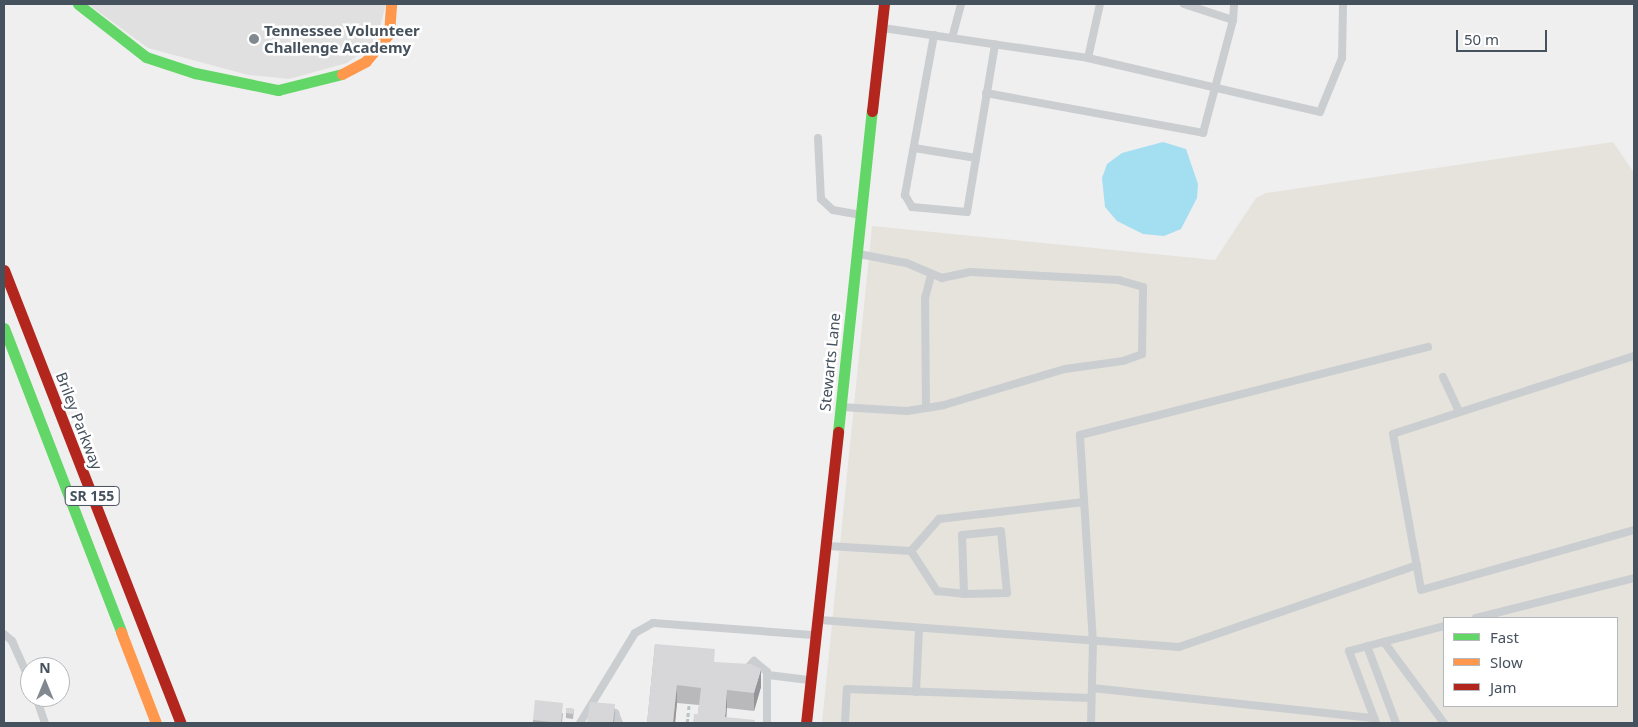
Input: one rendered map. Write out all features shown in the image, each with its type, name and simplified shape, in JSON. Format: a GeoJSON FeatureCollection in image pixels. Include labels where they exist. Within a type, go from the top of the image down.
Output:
{"type":"FeatureCollection","features":[{"type":"Feature","properties":{"kind":"main road"},"geometry":{"type":"LineString","coordinates":[[78,4],[98,24],[146,57],[195,73],[278,90],[341,75],[366,61],[390,34],[391,4]]}},
{"type":"Feature","properties":{"kind":"main road","name":"Stewarts Lane"},"geometry":{"type":"LineString","coordinates":[[806,723],[884,4]]}},
{"type":"Feature","properties":{"kind":"main road","name":"Briley Parkway"},"geometry":{"type":"LineString","coordinates":[[4,270],[181,723]]}},
{"type":"Feature","properties":{"kind":"main road","name":"SR 155"},"geometry":{"type":"LineString","coordinates":[[4,328],[156,723]]}},
{"type":"Feature","properties":{"kind":"lane"},"geometry":{"type":"LineString","coordinates":[[952,38],[961,4]]}},
{"type":"Feature","properties":{"kind":"lane"},"geometry":{"type":"LineString","coordinates":[[1088,58],[1100,4]]}},
{"type":"Feature","properties":{"kind":"lane"},"geometry":{"type":"LineString","coordinates":[[1184,4],[1232,20]]}},
{"type":"Feature","properties":{"kind":"lane"},"geometry":{"type":"LineString","coordinates":[[986,93],[1203,133],[1232,20],[1234,4]]}},
{"type":"Feature","properties":{"kind":"lane"},"geometry":{"type":"LineString","coordinates":[[881,28],[1088,58],[1320,112],[1342,58],[1343,4]]}},
{"type":"Feature","properties":{"kind":"lane"},"geometry":{"type":"LineString","coordinates":[[934,35],[905,195],[912,207],[967,212],[994,44]]}},
{"type":"Feature","properties":{"kind":"lane"},"geometry":{"type":"LineString","coordinates":[[818,138],[821,199],[833,210],[861,215]]}},
{"type":"Feature","properties":{"kind":"lane"},"geometry":{"type":"LineString","coordinates":[[914,148],[976,158]]}},
{"type":"Feature","properties":{"kind":"lane"},"geometry":{"type":"LineString","coordinates":[[841,406],[907,411],[926,408],[1066,369],[1142,354],[1143,287],[1119,280],[989,273],[931,275],[906,263],[857,253]]}},
{"type":"Feature","properties":{"kind":"lane"},"geometry":{"type":"LineString","coordinates":[[926,408],[925,298],[931,275]]}},
{"type":"Feature","properties":{"kind":"lane"},"geometry":{"type":"LineString","coordinates":[[1091,723],[1093,643],[1080,435],[1428,347]]}},
{"type":"Feature","properties":{"kind":"lane"},"geometry":{"type":"LineString","coordinates":[[1634,356],[1393,434],[1421,590],[1634,530]]}},
{"type":"Feature","properties":{"kind":"lane"},"geometry":{"type":"LineString","coordinates":[[1443,377],[1459,412]]}},
{"type":"Feature","properties":{"kind":"lane"},"geometry":{"type":"LineString","coordinates":[[911,551],[940,519],[1084,502]]}},
{"type":"Feature","properties":{"kind":"lane"},"geometry":{"type":"LineString","coordinates":[[911,551],[936,591],[964,594],[1007,593],[1001,531],[962,535],[964,594]]}},
{"type":"Feature","properties":{"kind":"lane"},"geometry":{"type":"LineString","coordinates":[[826,546],[911,551]]}},
{"type":"Feature","properties":{"kind":"lane"},"geometry":{"type":"LineString","coordinates":[[818,620],[1093,643],[1179,647],[1417,565]]}},
{"type":"Feature","properties":{"kind":"lane"},"geometry":{"type":"LineString","coordinates":[[1480,617],[1634,578]]}},
{"type":"Feature","properties":{"kind":"lane"},"geometry":{"type":"LineString","coordinates":[[580,723],[585,708],[635,633],[653,623],[816,635]]}},
{"type":"Feature","properties":{"kind":"lane"},"geometry":{"type":"LineString","coordinates":[[1092,688],[1375,721],[1349,651],[1443,626]]}},
{"type":"Feature","properties":{"kind":"lane"},"geometry":{"type":"LineString","coordinates":[[916,692],[919,628]]}},
{"type":"Feature","properties":{"kind":"lane"},"geometry":{"type":"LineString","coordinates":[[4,634],[12,642],[20,659]]}},
{"type":"Feature","properties":{"kind":"lane"},"geometry":{"type":"LineString","coordinates":[[1384,642],[1444,723]]}},
{"type":"Feature","properties":{"kind":"lane"},"geometry":{"type":"LineString","coordinates":[[1367,646],[1396,723]]}},
{"type":"Feature","properties":{"kind":"lane"},"geometry":{"type":"LineString","coordinates":[[744,679],[745,666],[754,661],[764,666],[768,675],[767,723]]}},
{"type":"Feature","properties":{"kind":"lane"},"geometry":{"type":"LineString","coordinates":[[768,675],[811,681]]}},
{"type":"Feature","properties":{"kind":"lane"},"geometry":{"type":"LineString","coordinates":[[845,723],[847,689],[1091,698]]}},
{"type":"Feature","properties":{"kind":"lane"},"geometry":{"type":"LineString","coordinates":[[39,707],[45,723]]}},
{"type":"Feature","properties":{"kind":"lane"},"geometry":{"type":"LineString","coordinates":[[585,708],[612,711],[619,723]]}},
{"type":"Feature","properties":{"kind":"path"},"geometry":{"type":"LineString","coordinates":[[687,723],[689,704]]}},
{"type":"Feature","properties":{"kind":"shaded area","name":"Tennessee Volunteer Challenge Academy"},"geometry":{"type":"Polygon","coordinates":[[[88,4],[386,4],[376,42],[347,63],[289,79],[248,75],[148,48],[88,4]]]}},
{"type":"Feature","properties":{"kind":"shaded area"},"geometry":{"type":"Polygon","coordinates":[[[1613,142],[1634,173],[1634,723],[822,723],[872,226],[1215,260],[1256,198],[1266,193],[1613,142]]]}},
{"type":"Feature","properties":{"kind":"water"},"geometry":{"type":"Polygon","coordinates":[[[1163,142],[1186,149],[1198,184],[1197,198],[1181,229],[1164,236],[1143,234],[1117,221],[1105,207],[1102,178],[1107,164],[1122,153],[1163,142]]]}},
{"type":"Feature","properties":{"kind":"building"},"geometry":{"type":"Polygon","coordinates":[[[655,644],[715,649],[714,662],[751,664],[761,669],[754,693],[727,690],[725,717],[755,720],[754,723],[693,723],[694,714],[698,714],[701,688],[677,685],[673,723],[647,723],[655,644]]]}},
{"type":"Feature","properties":{"kind":"building"},"geometry":{"type":"Polygon","coordinates":[[[535,700],[563,703],[561,723],[533,720],[535,700]]]}},
{"type":"Feature","properties":{"kind":"building"},"geometry":{"type":"Polygon","coordinates":[[[590,702],[615,704],[613,723],[587,723],[590,702]]]}},
{"type":"Feature","properties":{"kind":"building"},"geometry":{"type":"Polygon","coordinates":[[[566,708],[574,709],[573,714],[566,713],[566,708]]]}},
{"type":"Feature","properties":{"kind":"traffic: fast"},"geometry":{"type":"LineString","coordinates":[[78,4],[146,57],[195,73],[278,90],[342,74]]}},
{"type":"Feature","properties":{"kind":"traffic: fast"},"geometry":{"type":"LineString","coordinates":[[838,432],[872,111]]}},
{"type":"Feature","properties":{"kind":"traffic: fast"},"geometry":{"type":"LineString","coordinates":[[4,328],[121,632]]}},
{"type":"Feature","properties":{"kind":"traffic: slow"},"geometry":{"type":"LineString","coordinates":[[342,74],[366,61],[389,34],[391,4]]}},
{"type":"Feature","properties":{"kind":"traffic: slow"},"geometry":{"type":"LineString","coordinates":[[121,632],[156,723]]}},
{"type":"Feature","properties":{"kind":"traffic: jam"},"geometry":{"type":"LineString","coordinates":[[872,111],[884,4]]}},
{"type":"Feature","properties":{"kind":"traffic: jam"},"geometry":{"type":"LineString","coordinates":[[4,270],[181,723]]}},
{"type":"Feature","properties":{"kind":"traffic: jam"},"geometry":{"type":"LineString","coordinates":[[806,723],[838,432]]}},
{"type":"Feature","properties":{"kind":"place","name":"Tennessee Volunteer Challenge Academy"},"geometry":{"type":"Point","coordinates":[254,39]}}]}
